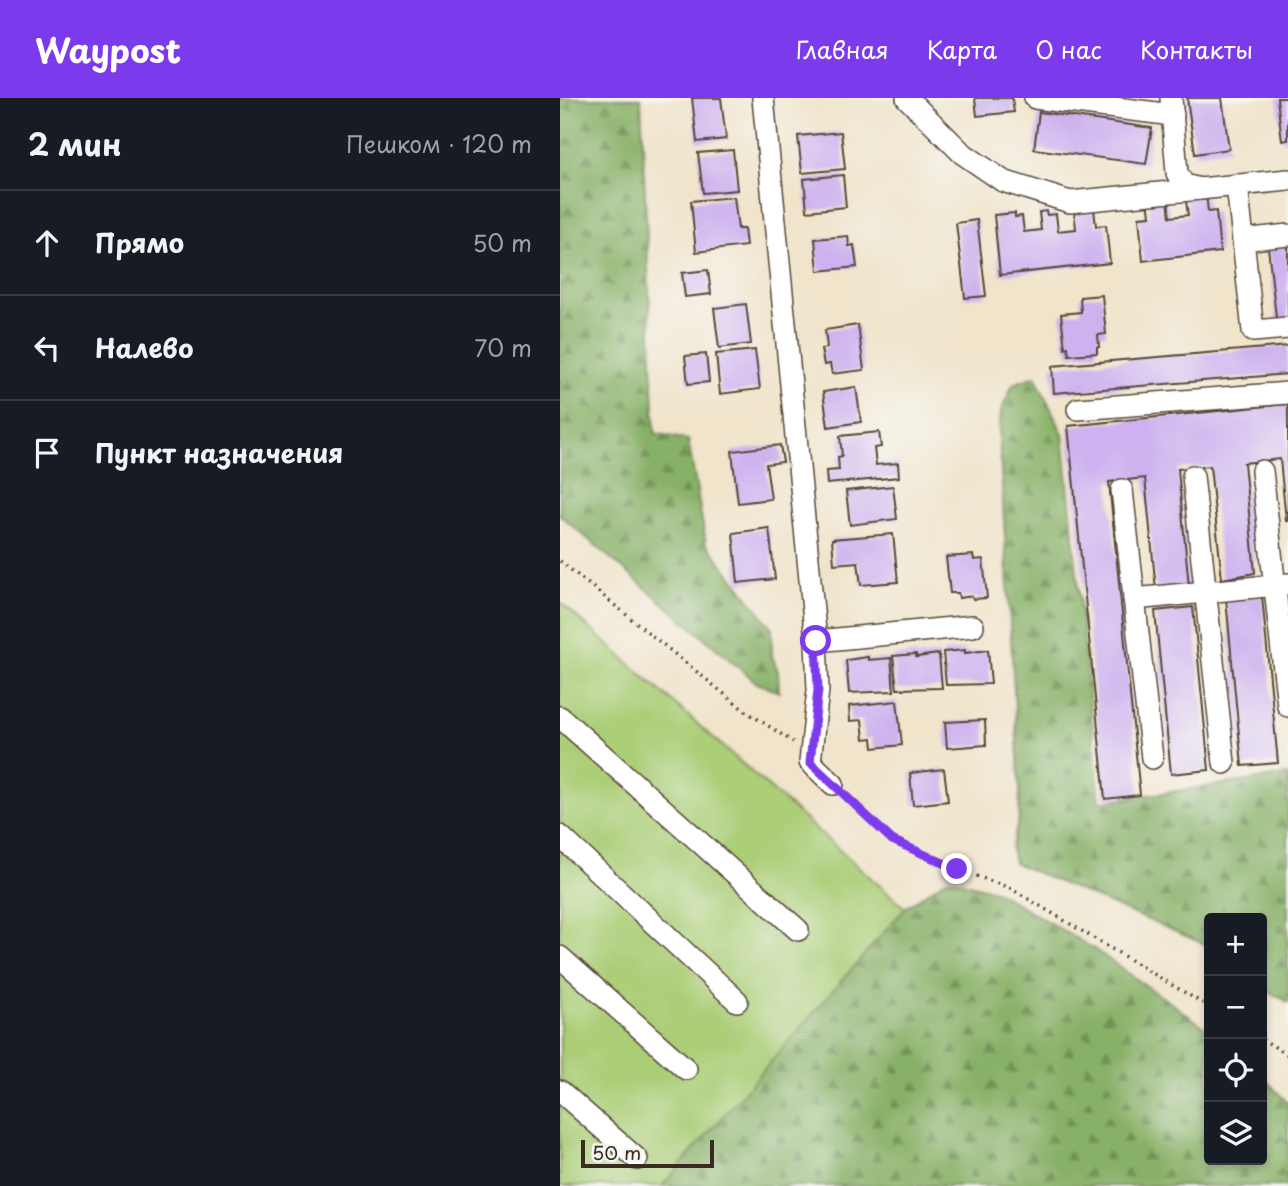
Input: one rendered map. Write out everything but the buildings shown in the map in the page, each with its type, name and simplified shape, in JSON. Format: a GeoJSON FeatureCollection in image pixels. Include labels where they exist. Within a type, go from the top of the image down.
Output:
{"type":"FeatureCollection","features":[{"type":"Feature","properties":{"kind":"lane"},"geometry":{"type":"LineString","coordinates":[[763,98],[816,641],[818,690],[810,762],[833,784]]}},
{"type":"Feature","properties":{"kind":"lane"},"geometry":{"type":"LineString","coordinates":[[907,98],[962,153],[1003,181],[1070,202],[1288,180]]}},
{"type":"Feature","properties":{"kind":"lane"},"geometry":{"type":"LineString","coordinates":[[1035,98],[1172,107],[1177,173],[1184,185],[1200,189]]}},
{"type":"Feature","properties":{"kind":"lane"},"geometry":{"type":"LineString","coordinates":[[1237,185],[1253,331],[1288,328]]}},
{"type":"Feature","properties":{"kind":"lane"},"geometry":{"type":"LineString","coordinates":[[1243,240],[1288,235]]}},
{"type":"Feature","properties":{"kind":"lane"},"geometry":{"type":"LineString","coordinates":[[1078,409],[1288,393]]}},
{"type":"Feature","properties":{"kind":"lane"},"geometry":{"type":"LineString","coordinates":[[1262,471],[1282,585],[1288,706]]}},
{"type":"Feature","properties":{"kind":"lane"},"geometry":{"type":"LineString","coordinates":[[1193,475],[1224,763]]}},
{"type":"Feature","properties":{"kind":"lane"},"geometry":{"type":"LineString","coordinates":[[1122,489],[1152,758]]}},
{"type":"Feature","properties":{"kind":"lane"},"geometry":{"type":"LineString","coordinates":[[1134,599],[1282,585]]}},
{"type":"Feature","properties":{"kind":"lane"},"geometry":{"type":"LineString","coordinates":[[816,641],[974,626]]}},
{"type":"Feature","properties":{"kind":"lane"},"geometry":{"type":"LineString","coordinates":[[560,717],[798,930]]}},
{"type":"Feature","properties":{"kind":"lane"},"geometry":{"type":"LineString","coordinates":[[560,836],[737,1001]]}},
{"type":"Feature","properties":{"kind":"lane"},"geometry":{"type":"LineString","coordinates":[[560,957],[686,1069]]}},
{"type":"Feature","properties":{"kind":"lane"},"geometry":{"type":"LineString","coordinates":[[560,1091],[637,1158]]}},
{"type":"Feature","properties":{"kind":"path"},"geometry":{"type":"LineString","coordinates":[[560,561],[744,710],[808,752],[810,762]]}},
{"type":"Feature","properties":{"kind":"path"},"geometry":{"type":"LineString","coordinates":[[833,784],[892,840],[957,869],[1010,888],[1204,1004]]}},
{"type":"Feature","properties":{"kind":"path"},"geometry":{"type":"LineString","coordinates":[[1267,1042],[1288,1055]]}},
{"type":"Feature","properties":{"kind":"green space"},"geometry":{"type":"Polygon","coordinates":[[[560,98],[641,98],[655,433],[688,440],[706,543],[772,628],[772,656],[778,671],[779,692],[757,683],[560,515],[560,98]]]}},
{"type":"Feature","properties":{"kind":"green space"},"geometry":{"type":"Polygon","coordinates":[[[1035,376],[1063,434],[1100,802],[1288,775],[1288,1002],[1267,991],[1267,913],[1204,913],[1204,944],[1014,863],[1011,848],[1019,818],[1020,792],[999,436],[1001,411],[1013,384],[1035,376]]]}},
{"type":"Feature","properties":{"kind":"green space"},"geometry":{"type":"Polygon","coordinates":[[[560,602],[905,908],[662,1186],[560,1186],[560,602]]]}},
{"type":"Feature","properties":{"kind":"green space"},"geometry":{"type":"Polygon","coordinates":[[[948,878],[998,892],[1094,949],[1204,1026],[1204,1165],[1267,1165],[1267,1081],[1288,1103],[1288,1186],[662,1186],[905,908],[948,878]]]}},
{"type":"Feature","properties":{"kind":"route"},"geometry":{"type":"LineString","coordinates":[[816,641],[818,690],[810,762],[892,840],[957,869]]}}]}
